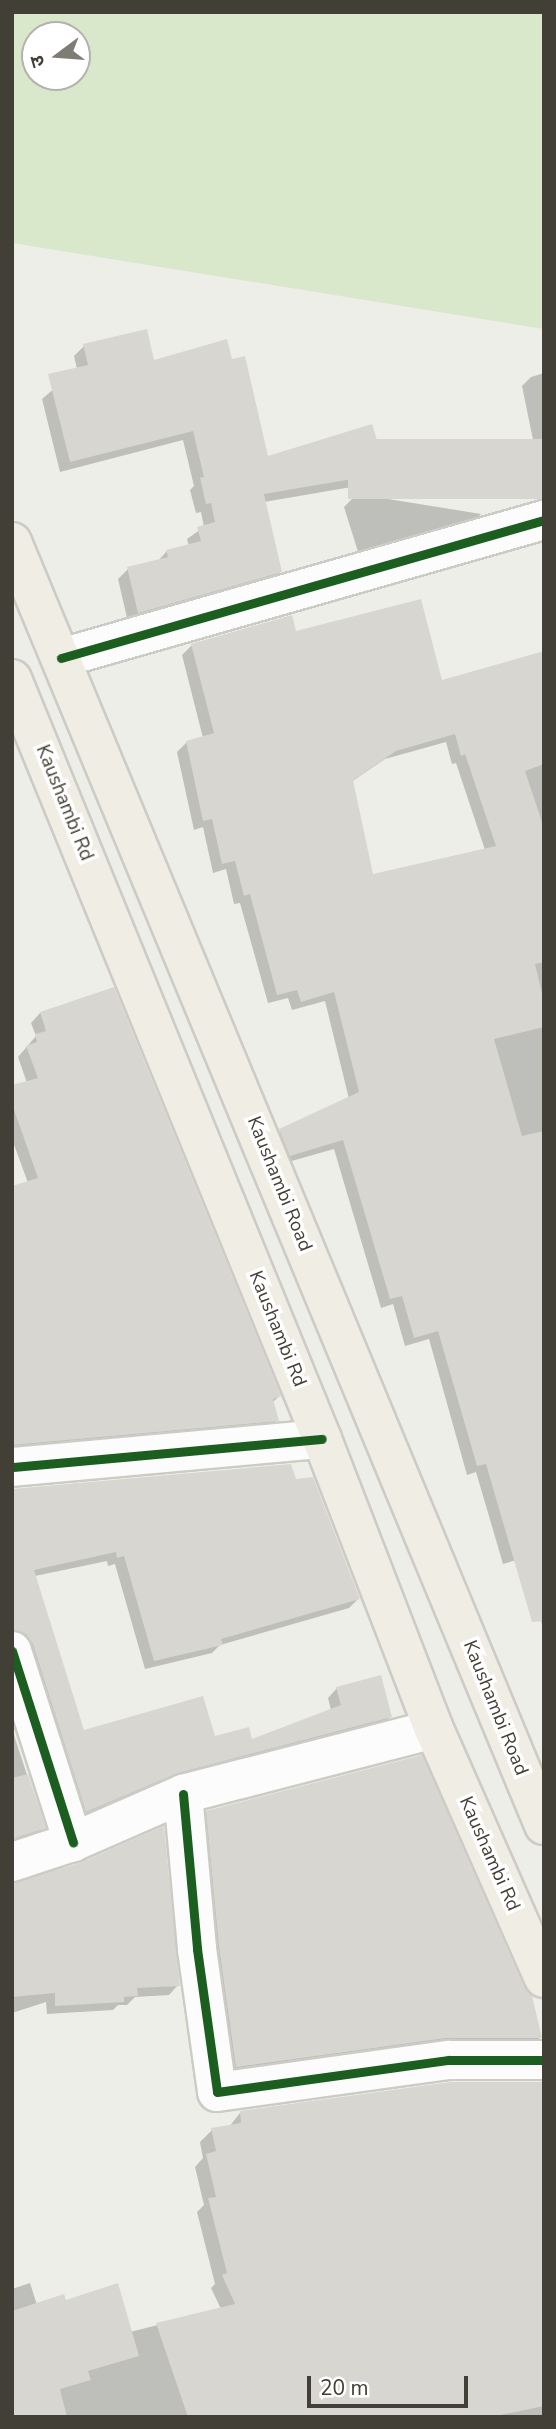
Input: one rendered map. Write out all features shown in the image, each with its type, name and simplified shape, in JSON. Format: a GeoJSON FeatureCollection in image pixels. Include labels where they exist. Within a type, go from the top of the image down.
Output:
{"type":"FeatureCollection","features":[{"type":"Feature","properties":{"kind":"main road","name":"Kaushambi Road"},"geometry":{"type":"LineString","coordinates":[[12,542],[544,1825]]}},
{"type":"Feature","properties":{"kind":"main road","name":"Kaushambi Rd"},"geometry":{"type":"LineString","coordinates":[[12,679],[21,724],[322,1439],[434,1729],[544,1978]]}},
{"type":"Feature","properties":{"kind":"street"},"geometry":{"type":"LineString","coordinates":[[61,658],[544,520]]}},
{"type":"Feature","properties":{"kind":"street"},"geometry":{"type":"LineString","coordinates":[[12,1467],[322,1439]]}},
{"type":"Feature","properties":{"kind":"street"},"geometry":{"type":"LineString","coordinates":[[12,1651],[73,1842]]}},
{"type":"Feature","properties":{"kind":"street"},"geometry":{"type":"LineString","coordinates":[[12,1862],[73,1842],[183,1794],[434,1729]]}},
{"type":"Feature","properties":{"kind":"street"},"geometry":{"type":"LineString","coordinates":[[183,1794],[197,1949],[217,2092],[449,2060],[544,2060]]}},
{"type":"Feature","properties":{"kind":"green space"},"geometry":{"type":"Polygon","coordinates":[[[12,12],[544,12],[544,329],[12,243],[12,12]]]}},
{"type":"Feature","properties":{"kind":"building"},"geometry":{"type":"Polygon","coordinates":[[[147,329],[154,360],[227,339],[232,359],[245,356],[268,456],[372,424],[387,473],[264,494],[282,572],[138,613],[127,567],[168,557],[166,550],[201,541],[197,527],[215,522],[211,503],[206,504],[200,478],[204,477],[193,431],[70,462],[48,374],[88,365],[83,344],[147,329]]]}},
{"type":"Feature","properties":{"kind":"building"},"geometry":{"type":"Polygon","coordinates":[[[348,439],[544,439],[544,499],[348,499],[348,439]]]}},
{"type":"Feature","properties":{"kind":"building"},"geometry":{"type":"Polygon","coordinates":[[[421,599],[442,680],[544,651],[544,764],[525,771],[544,828],[544,962],[535,964],[544,1001],[544,1027],[494,1039],[522,1136],[544,1131],[544,1621],[532,1622],[486,1464],[477,1466],[438,1331],[414,1338],[402,1296],[390,1299],[343,1140],[290,1156],[279,1129],[359,1092],[334,992],[301,1002],[297,990],[277,995],[250,894],[244,896],[235,861],[222,864],[212,819],[203,821],[186,741],[214,733],[191,644],[292,615],[296,631],[421,599]],[[455,734],[396,751],[353,780],[373,874],[496,846],[465,754],[461,756],[455,734]]]}},
{"type":"Feature","properties":{"kind":"building"},"geometry":{"type":"Polygon","coordinates":[[[114,987],[281,1396],[273,1399],[279,1421],[12,1445],[12,1186],[38,1178],[12,1104],[12,1085],[38,1078],[26,1046],[37,1042],[35,1034],[46,1031],[40,1012],[114,987]]]}},
{"type":"Feature","properties":{"kind":"building"},"geometry":{"type":"Polygon","coordinates":[[[291,1464],[296,1479],[313,1477],[360,1599],[221,1639],[223,1645],[154,1661],[124,1556],[117,1558],[116,1552],[34,1570],[84,1730],[203,1696],[215,1736],[249,1727],[252,1739],[341,1705],[336,1687],[381,1675],[392,1717],[178,1773],[86,1812],[33,1644],[26,1634],[12,1630],[12,1489],[291,1464]]]}},
{"type":"Feature","properties":{"kind":"building"},"geometry":{"type":"Polygon","coordinates":[[[422,1755],[524,1987],[532,1996],[542,2038],[446,2038],[236,2067],[219,1947],[206,1811],[422,1755]]]}},
{"type":"Feature","properties":{"kind":"building"},"geometry":{"type":"Polygon","coordinates":[[[28,1774],[46,1828],[12,1839],[12,1778],[28,1774]]]}},
{"type":"Feature","properties":{"kind":"building"},"geometry":{"type":"Polygon","coordinates":[[[164,1826],[180,1986],[137,1988],[138,1996],[124,1997],[124,2002],[55,2006],[55,1993],[12,1997],[12,1883],[80,1863],[164,1826]]]}},
{"type":"Feature","properties":{"kind":"building"},"geometry":{"type":"Polygon","coordinates":[[[451,2082],[544,2082],[544,2406],[491,2417],[188,2417],[156,2323],[235,2304],[222,2275],[227,2273],[208,2198],[216,2197],[206,2154],[216,2151],[211,2128],[241,2123],[240,2111],[451,2082]]]}},
{"type":"Feature","properties":{"kind":"building"},"geometry":{"type":"Polygon","coordinates":[[[118,2283],[139,2356],[88,2371],[91,2380],[60,2389],[67,2417],[12,2417],[12,2311],[64,2294],[66,2300],[118,2283]]]}},
{"type":"Feature","properties":{"kind":"cycle path"},"geometry":{"type":"LineString","coordinates":[[61,658],[544,520]]}},
{"type":"Feature","properties":{"kind":"cycle path"},"geometry":{"type":"LineString","coordinates":[[12,1467],[322,1439]]}},
{"type":"Feature","properties":{"kind":"cycle path"},"geometry":{"type":"LineString","coordinates":[[12,1651],[73,1842]]}},
{"type":"Feature","properties":{"kind":"cycle path"},"geometry":{"type":"LineString","coordinates":[[183,1794],[197,1949],[217,2092],[449,2060],[544,2060]]}}]}
